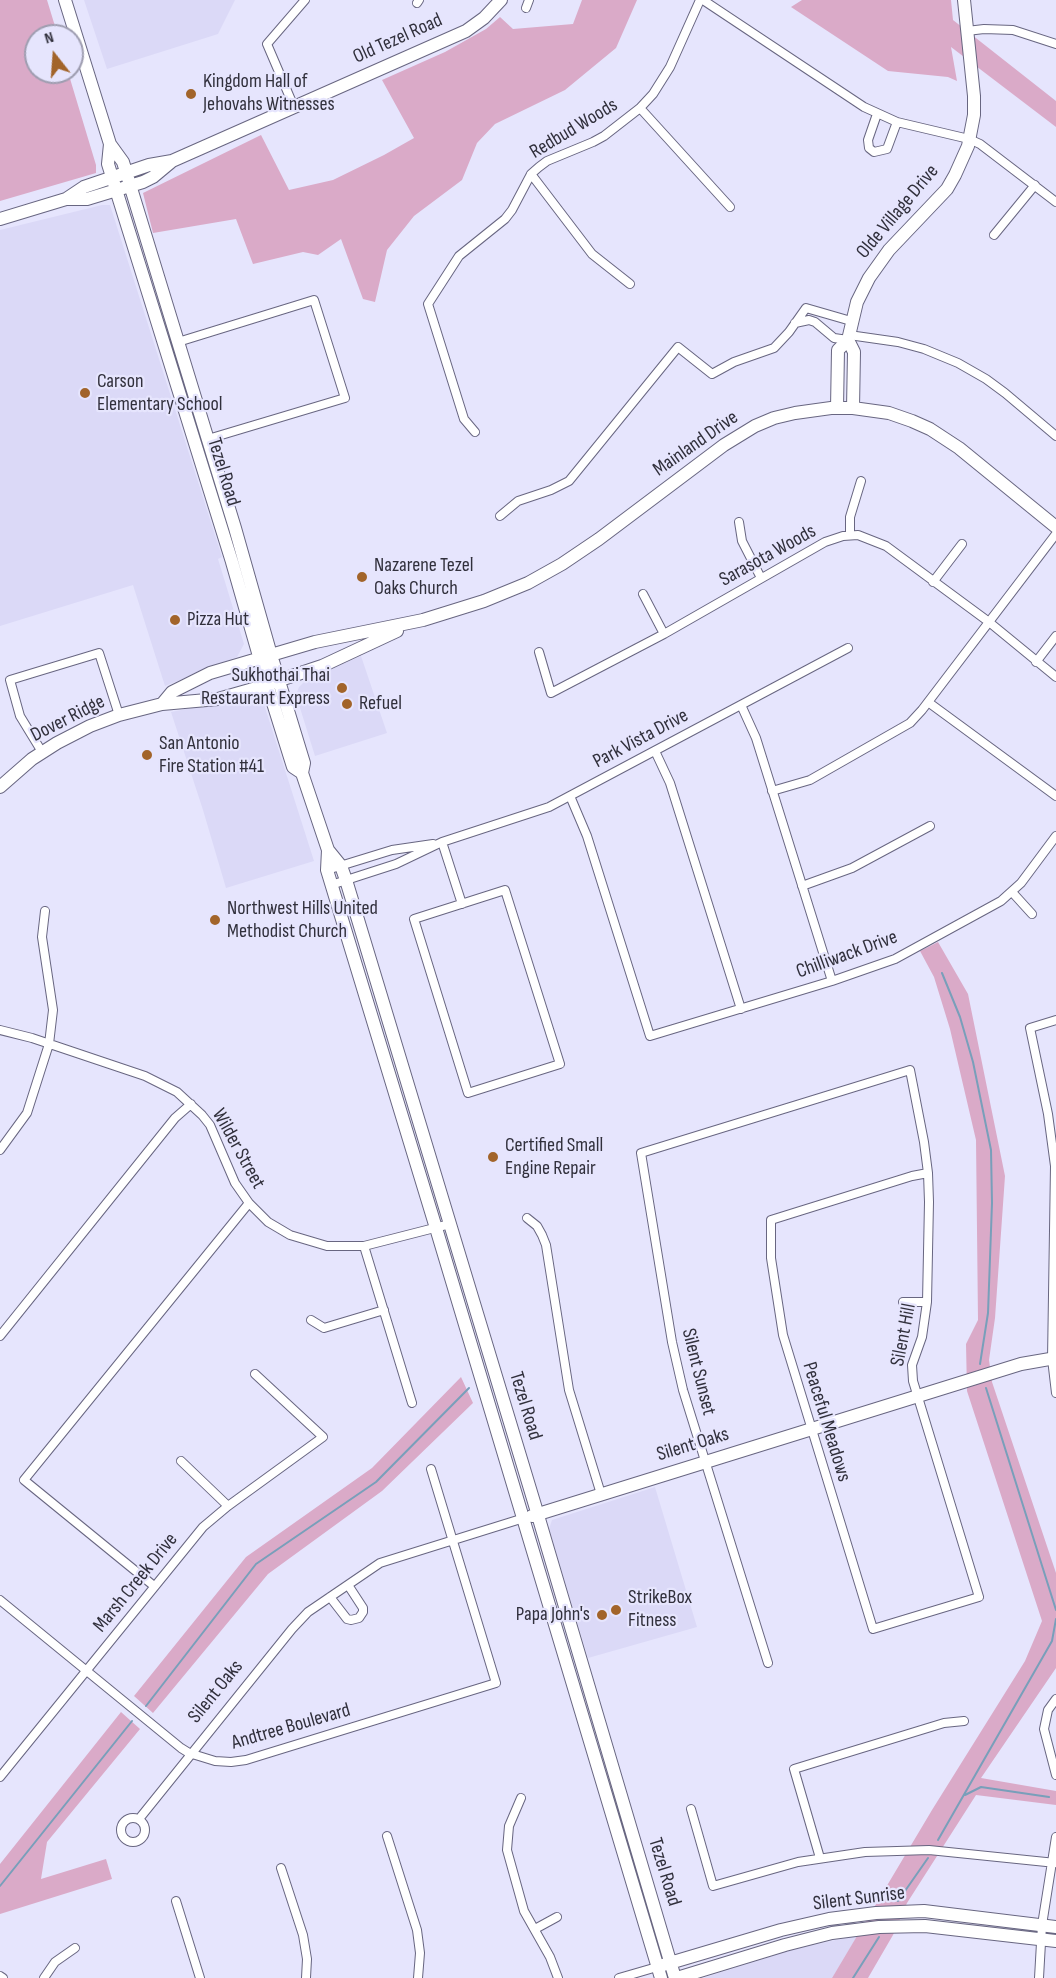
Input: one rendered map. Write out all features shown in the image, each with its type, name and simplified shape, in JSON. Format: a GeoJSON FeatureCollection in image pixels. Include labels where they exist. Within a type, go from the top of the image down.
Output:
{"type":"FeatureCollection","features":[{"type":"Feature","properties":{"kind":"main road","name":"Tezel Road"},"geometry":{"type":"LineString","coordinates":[[65,0],[110,144],[122,160],[208,439],[265,656]]}},
{"type":"Feature","properties":{"kind":"main road","name":"Old Tezel Road"},"geometry":{"type":"LineString","coordinates":[[0,219],[66,199],[84,187],[128,180],[149,165],[172,161],[466,31],[484,18],[501,0]]}},
{"type":"Feature","properties":{"kind":"main road","name":"Olde Village Drive"},"geometry":{"type":"LineString","coordinates":[[837,408],[838,350],[848,338],[857,302],[869,278],[889,250],[947,189],[962,161],[969,139],[974,115],[974,96],[964,0]]}},
{"type":"Feature","properties":{"kind":"main road","name":"Tezel Road"},"geometry":{"type":"LineString","coordinates":[[110,144],[108,164],[232,562],[273,682],[304,763],[302,773],[328,850],[341,866],[346,880],[676,1978]]}},
{"type":"Feature","properties":{"kind":"main road","name":"Olde Village Drive"},"geometry":{"type":"LineString","coordinates":[[848,338],[854,352],[854,408]]}},
{"type":"Feature","properties":{"kind":"main road","name":"Mainland Drive"},"geometry":{"type":"LineString","coordinates":[[273,682],[322,666],[423,620],[504,593],[562,564],[724,445],[755,426],[795,412],[854,408],[889,413],[930,429],[959,448],[1056,527]]}},
{"type":"Feature","properties":{"kind":"main road","name":"Mainland Drive"},"geometry":{"type":"LineString","coordinates":[[265,656],[315,642],[423,620]]}},
{"type":"Feature","properties":{"kind":"main road","name":"Dover Ridge"},"geometry":{"type":"LineString","coordinates":[[162,704],[172,692],[210,673],[265,656]]}},
{"type":"Feature","properties":{"kind":"main road","name":"Dover Ridge"},"geometry":{"type":"LineString","coordinates":[[0,787],[42,752],[90,726],[119,715],[162,704],[218,699],[273,682]]}},
{"type":"Feature","properties":{"kind":"main road","name":"Tezel Road"},"geometry":{"type":"LineString","coordinates":[[328,850],[327,870],[331,885],[524,1518],[659,1972]]}},
{"type":"Feature","properties":{"kind":"main road","name":"Silent Oaks"},"geometry":{"type":"LineString","coordinates":[[524,1518],[1021,1364],[1054,1358]]}},
{"type":"Feature","properties":{"kind":"main road","name":"Silent Sunrise"},"geometry":{"type":"LineString","coordinates":[[659,1972],[671,1963],[782,1930],[829,1919],[876,1912],[924,1911],[1056,1927]]}},
{"type":"Feature","properties":{"kind":"main road","name":"Silent Sunrise"},"geometry":{"type":"LineString","coordinates":[[676,1978],[785,1945],[832,1934],[879,1927],[925,1926],[1056,1941]]}},
{"type":"Feature","properties":{"kind":"street"},"geometry":{"type":"LineString","coordinates":[[294,107],[267,44],[305,0]]}},
{"type":"Feature","properties":{"kind":"street"},"geometry":{"type":"LineString","coordinates":[[701,0],[877,114],[897,122],[969,139],[990,150],[1056,202]]}},
{"type":"Feature","properties":{"kind":"street","name":"Redbud Woods"},"geometry":{"type":"LineString","coordinates":[[475,432],[464,419],[428,304],[459,256],[505,219],[531,174],[548,160],[604,136],[640,108],[653,94],[670,68],[701,0]]}},
{"type":"Feature","properties":{"kind":"street"},"geometry":{"type":"LineString","coordinates":[[967,31],[1013,30],[1056,44]]}},
{"type":"Feature","properties":{"kind":"street"},"geometry":{"type":"LineString","coordinates":[[640,108],[730,207]]}},
{"type":"Feature","properties":{"kind":"street"},"geometry":{"type":"LineString","coordinates":[[877,114],[868,140],[869,147],[874,152],[887,149],[897,122]]}},
{"type":"Feature","properties":{"kind":"street"},"geometry":{"type":"LineString","coordinates":[[531,174],[592,254],[630,284]]}},
{"type":"Feature","properties":{"kind":"street"},"geometry":{"type":"LineString","coordinates":[[994,235],[1035,185]]}},
{"type":"Feature","properties":{"kind":"street"},"geometry":{"type":"LineString","coordinates":[[178,342],[314,300],[345,398],[208,439]]}},
{"type":"Feature","properties":{"kind":"street"},"geometry":{"type":"LineString","coordinates":[[500,516],[518,501],[551,490],[569,481],[678,347],[712,374],[734,362],[774,348],[806,308],[851,321]]}},
{"type":"Feature","properties":{"kind":"street"},"geometry":{"type":"LineString","coordinates":[[795,323],[809,320],[815,322],[828,335],[898,342],[958,363],[1005,393],[1056,436]]}},
{"type":"Feature","properties":{"kind":"street"},"geometry":{"type":"LineString","coordinates":[[861,482],[850,517],[850,535],[871,538],[886,546],[988,622],[1056,677]]}},
{"type":"Feature","properties":{"kind":"street"},"geometry":{"type":"LineString","coordinates":[[739,522],[742,541],[761,579]]}},
{"type":"Feature","properties":{"kind":"street"},"geometry":{"type":"LineString","coordinates":[[772,791],[810,780],[910,723],[1056,534]]}},
{"type":"Feature","properties":{"kind":"street","name":"Sarasota Woods"},"geometry":{"type":"LineString","coordinates":[[539,652],[552,693],[664,634],[825,542],[850,535]]}},
{"type":"Feature","properties":{"kind":"street"},"geometry":{"type":"LineString","coordinates":[[933,582],[962,544]]}},
{"type":"Feature","properties":{"kind":"street"},"geometry":{"type":"LineString","coordinates":[[643,594],[664,634]]}},
{"type":"Feature","properties":{"kind":"street"},"geometry":{"type":"LineString","coordinates":[[1036,662],[1056,636]]}},
{"type":"Feature","properties":{"kind":"street","name":"Park Vista Drive"},"geometry":{"type":"LineString","coordinates":[[327,870],[392,850],[442,842],[536,813],[848,648]]}},
{"type":"Feature","properties":{"kind":"street"},"geometry":{"type":"LineString","coordinates":[[42,752],[20,716],[10,680],[99,653],[119,715]]}},
{"type":"Feature","properties":{"kind":"street"},"geometry":{"type":"LineString","coordinates":[[928,702],[1056,796]]}},
{"type":"Feature","properties":{"kind":"street"},"geometry":{"type":"LineString","coordinates":[[741,705],[756,738],[832,981]]}},
{"type":"Feature","properties":{"kind":"street"},"geometry":{"type":"LineString","coordinates":[[655,751],[670,783],[741,1009]]}},
{"type":"Feature","properties":{"kind":"street","name":"Chilliwack Drive"},"geometry":{"type":"LineString","coordinates":[[570,796],[587,836],[650,1036],[832,981],[895,958],[990,907],[1012,892],[1056,836]]}},
{"type":"Feature","properties":{"kind":"street"},"geometry":{"type":"LineString","coordinates":[[802,886],[852,868],[930,826]]}},
{"type":"Feature","properties":{"kind":"street"},"geometry":{"type":"LineString","coordinates":[[442,842],[462,904]]}},
{"type":"Feature","properties":{"kind":"street","name":"Park Vista Drive"},"geometry":{"type":"LineString","coordinates":[[331,885],[396,864],[442,842]]}},
{"type":"Feature","properties":{"kind":"street"},"geometry":{"type":"LineString","coordinates":[[505,890],[560,1064],[468,1093],[414,919],[462,904],[505,890]]}},
{"type":"Feature","properties":{"kind":"street"},"geometry":{"type":"LineString","coordinates":[[1012,892],[1032,914]]}},
{"type":"Feature","properties":{"kind":"street"},"geometry":{"type":"LineString","coordinates":[[0,1150],[27,1113],[49,1044],[53,1010],[43,949],[45,911]]}},
{"type":"Feature","properties":{"kind":"street"},"geometry":{"type":"LineString","coordinates":[[1056,1020],[1030,1028],[1048,1114],[1055,1166],[1054,1358],[1056,1393]]}},
{"type":"Feature","properties":{"kind":"street","name":"Wilder Street"},"geometry":{"type":"LineString","coordinates":[[0,1030],[156,1080],[177,1092],[210,1125],[235,1183],[258,1214],[273,1226],[302,1240],[327,1246],[364,1246],[450,1224]]}},
{"type":"Feature","properties":{"kind":"street","name":"Silent Hill"},"geometry":{"type":"LineString","coordinates":[[641,1153],[910,1070],[928,1173],[927,1302],[922,1337],[912,1365],[913,1381],[979,1598],[873,1629]]}},
{"type":"Feature","properties":{"kind":"street"},"geometry":{"type":"LineString","coordinates":[[0,1336],[175,1118],[190,1104]]}},
{"type":"Feature","properties":{"kind":"street","name":"Silent Sunset"},"geometry":{"type":"LineString","coordinates":[[641,1153],[672,1342],[683,1390],[768,1663]]}},
{"type":"Feature","properties":{"kind":"street","name":"Peaceful Meadows"},"geometry":{"type":"LineString","coordinates":[[873,1629],[792,1368],[778,1314],[771,1258],[771,1220],[928,1173]]}},
{"type":"Feature","properties":{"kind":"street"},"geometry":{"type":"LineString","coordinates":[[154,1586],[24,1480],[249,1203]]}},
{"type":"Feature","properties":{"kind":"street"},"geometry":{"type":"LineString","coordinates":[[527,1218],[537,1226],[546,1245],[569,1390],[601,1494]]}},
{"type":"Feature","properties":{"kind":"street"},"geometry":{"type":"LineString","coordinates":[[364,1246],[412,1403]]}},
{"type":"Feature","properties":{"kind":"street"},"geometry":{"type":"LineString","coordinates":[[903,1302],[927,1302]]}},
{"type":"Feature","properties":{"kind":"street"},"geometry":{"type":"LineString","coordinates":[[311,1320],[324,1328],[384,1310]]}},
{"type":"Feature","properties":{"kind":"street","name":"Marsh Creek Drive"},"geometry":{"type":"LineString","coordinates":[[0,1777],[203,1527],[228,1506],[323,1437],[255,1374]]}},
{"type":"Feature","properties":{"kind":"street"},"geometry":{"type":"LineString","coordinates":[[181,1461],[228,1506]]}},
{"type":"Feature","properties":{"kind":"street"},"geometry":{"type":"LineString","coordinates":[[431,1469],[452,1540]]}},
{"type":"Feature","properties":{"kind":"street","name":"Silent Oaks"},"geometry":{"type":"LineString","coordinates":[[139,1820],[300,1620],[380,1563],[524,1518]]}},
{"type":"Feature","properties":{"kind":"street","name":"Andtree Boulevard"},"geometry":{"type":"LineString","coordinates":[[0,1600],[172,1742],[192,1754],[215,1761],[231,1762],[246,1760],[496,1683],[452,1540]]}},
{"type":"Feature","properties":{"kind":"street"},"geometry":{"type":"LineString","coordinates":[[330,1597],[347,1619],[359,1618],[363,1608],[348,1585]]}},
{"type":"Feature","properties":{"kind":"street"},"geometry":{"type":"LineString","coordinates":[[1056,1699],[1045,1718],[1044,1729],[1056,1775]]}},
{"type":"Feature","properties":{"kind":"street"},"geometry":{"type":"LineString","coordinates":[[820,1858],[794,1769],[944,1723],[964,1721]]}},
{"type":"Feature","properties":{"kind":"street"},"geometry":{"type":"LineString","coordinates":[[521,1798],[509,1826],[507,1850],[524,1911],[550,1957],[558,1978]]}},
{"type":"Feature","properties":{"kind":"street"},"geometry":{"type":"LineString","coordinates":[[691,1809],[713,1886],[767,1870],[820,1858],[865,1852],[916,1850],[995,1855],[1054,1863]]}},
{"type":"Feature","properties":{"kind":"street"},"geometry":{"type":"LineString","coordinates":[[387,1836],[417,1930],[420,1953],[418,1978]]}},
{"type":"Feature","properties":{"kind":"street"},"geometry":{"type":"LineString","coordinates":[[1039,1978],[1042,1925],[1054,1863],[1056,1837]]}},
{"type":"Feature","properties":{"kind":"street"},"geometry":{"type":"LineString","coordinates":[[281,1868],[303,1935],[307,1959],[306,1978]]}},
{"type":"Feature","properties":{"kind":"street"},"geometry":{"type":"LineString","coordinates":[[176,1901],[200,1978]]}},
{"type":"Feature","properties":{"kind":"street"},"geometry":{"type":"LineString","coordinates":[[535,1929],[556,1917]]}},
{"type":"Feature","properties":{"kind":"street"},"geometry":{"type":"LineString","coordinates":[[44,1978],[55,1962],[75,1948]]}},
{"type":"Feature","properties":{"kind":"street"},"geometry":{"type":"LineString","coordinates":[[619,1978],[659,1972]]}},
{"type":"Feature","properties":{"kind":"shaded area"},"geometry":{"type":"Polygon","coordinates":[[[0,0],[47,0],[54,24],[24,24],[24,84],[72,84],[96,165],[96,173],[0,201],[0,0]]]}},
{"type":"Feature","properties":{"kind":"shaded area"},"geometry":{"type":"Polygon","coordinates":[[[84,0],[235,0],[218,34],[107,69],[84,0]]]}},
{"type":"Feature","properties":{"kind":"shaded area"},"geometry":{"type":"Polygon","coordinates":[[[582,0],[637,0],[616,48],[565,90],[495,124],[477,143],[462,180],[414,216],[387,250],[375,302],[363,299],[341,239],[318,255],[303,252],[253,264],[236,219],[153,233],[143,193],[261,135],[289,190],[333,180],[384,155],[414,138],[382,80],[445,52],[486,29],[500,17],[513,29],[573,24],[582,0]]]}},
{"type":"Feature","properties":{"kind":"shaded area"},"geometry":{"type":"Polygon","coordinates":[[[802,0],[951,0],[953,20],[1056,101],[1056,127],[951,47],[957,81],[948,77],[888,71],[791,7],[802,0]]]}},
{"type":"Feature","properties":{"kind":"shaded area","name":"Carson Elementary School"},"geometry":{"type":"Polygon","coordinates":[[[110,205],[222,557],[218,559],[244,644],[237,657],[165,686],[133,585],[0,626],[0,230],[110,205]]]}},
{"type":"Feature","properties":{"kind":"shaded area"},"geometry":{"type":"Polygon","coordinates":[[[361,656],[387,733],[315,756],[296,695],[299,687],[306,680],[361,656]]]}},
{"type":"Feature","properties":{"kind":"shaded area"},"geometry":{"type":"Polygon","coordinates":[[[258,695],[263,701],[314,861],[226,888],[171,712],[258,695]]]}},
{"type":"Feature","properties":{"kind":"shaded area"},"geometry":{"type":"Polygon","coordinates":[[[938,942],[968,994],[1005,1176],[995,1318],[989,1360],[992,1382],[1056,1573],[1056,1668],[981,1778],[1056,1791],[1056,1805],[976,1795],[907,1903],[893,1935],[868,1978],[832,1978],[932,1810],[1025,1661],[1042,1621],[967,1391],[966,1344],[978,1320],[976,1140],[950,1029],[934,977],[920,951],[938,942]]]}},
{"type":"Feature","properties":{"kind":"shaded area"},"geometry":{"type":"Polygon","coordinates":[[[461,1377],[473,1403],[382,1491],[268,1574],[153,1713],[134,1696],[246,1557],[372,1468],[461,1377]]]}},
{"type":"Feature","properties":{"kind":"shaded area"},"geometry":{"type":"Polygon","coordinates":[[[655,1487],[697,1627],[588,1658],[549,1529],[552,1520],[655,1487]]]}},
{"type":"Feature","properties":{"kind":"shaded area"},"geometry":{"type":"Polygon","coordinates":[[[121,1712],[140,1729],[47,1842],[41,1879],[106,1859],[112,1879],[0,1914],[0,1864],[121,1712]]]}},
{"type":"Feature","properties":{"kind":"shaded area"},"geometry":{"type":"Polygon","coordinates":[[[858,1935],[832,1978],[703,1978],[791,1950],[858,1935]]]}},
{"type":"Feature","properties":{"kind":"waterway"},"geometry":{"type":"LineString","coordinates":[[942,973],[960,1017],[973,1062],[991,1150],[992,1203],[988,1313],[980,1364]]}},
{"type":"Feature","properties":{"kind":"waterway"},"geometry":{"type":"LineString","coordinates":[[146,1706],[256,1564],[376,1482],[469,1388]]}},
{"type":"Feature","properties":{"kind":"waterway"},"geometry":{"type":"LineString","coordinates":[[986,1388],[1056,1610]]}},
{"type":"Feature","properties":{"kind":"waterway"},"geometry":{"type":"LineString","coordinates":[[938,1840],[1052,1641],[1056,1619]]}},
{"type":"Feature","properties":{"kind":"waterway"},"geometry":{"type":"LineString","coordinates":[[0,1886],[132,1721]]}},
{"type":"Feature","properties":{"kind":"waterway"},"geometry":{"type":"LineString","coordinates":[[965,1795],[981,1787],[1049,1797]]}},
{"type":"Feature","properties":{"kind":"waterway"},"geometry":{"type":"LineString","coordinates":[[898,1901],[928,1858]]}},
{"type":"Feature","properties":{"kind":"waterway"},"geometry":{"type":"LineString","coordinates":[[853,1978],[879,1937]]}},
{"type":"Feature","properties":{"kind":"place","name":"Kingdom Hall of Jehovahs Witnesses"},"geometry":{"type":"Point","coordinates":[191,94]}},
{"type":"Feature","properties":{"kind":"place","name":"Carson Elementary School"},"geometry":{"type":"Point","coordinates":[85,393]}},
{"type":"Feature","properties":{"kind":"place","name":"Nazarene Tezel Oaks Church"},"geometry":{"type":"Point","coordinates":[362,577]}},
{"type":"Feature","properties":{"kind":"place","name":"Pizza Hut"},"geometry":{"type":"Point","coordinates":[175,620]}},
{"type":"Feature","properties":{"kind":"place","name":"Sukhothai Thai Restaurant Express"},"geometry":{"type":"Point","coordinates":[342,688]}},
{"type":"Feature","properties":{"kind":"place","name":"Refuel"},"geometry":{"type":"Point","coordinates":[347,704]}},
{"type":"Feature","properties":{"kind":"place","name":"San Antonio Fire Station #41"},"geometry":{"type":"Point","coordinates":[147,755]}},
{"type":"Feature","properties":{"kind":"place","name":"Northwest Hills United Methodist Church"},"geometry":{"type":"Point","coordinates":[215,920]}},
{"type":"Feature","properties":{"kind":"place","name":"Certified Small Engine Repair"},"geometry":{"type":"Point","coordinates":[493,1157]}},
{"type":"Feature","properties":{"kind":"place","name":"StrikeBox Fitness"},"geometry":{"type":"Point","coordinates":[616,1610]}},
{"type":"Feature","properties":{"kind":"place","name":"Papa John's"},"geometry":{"type":"Point","coordinates":[602,1615]}}]}
